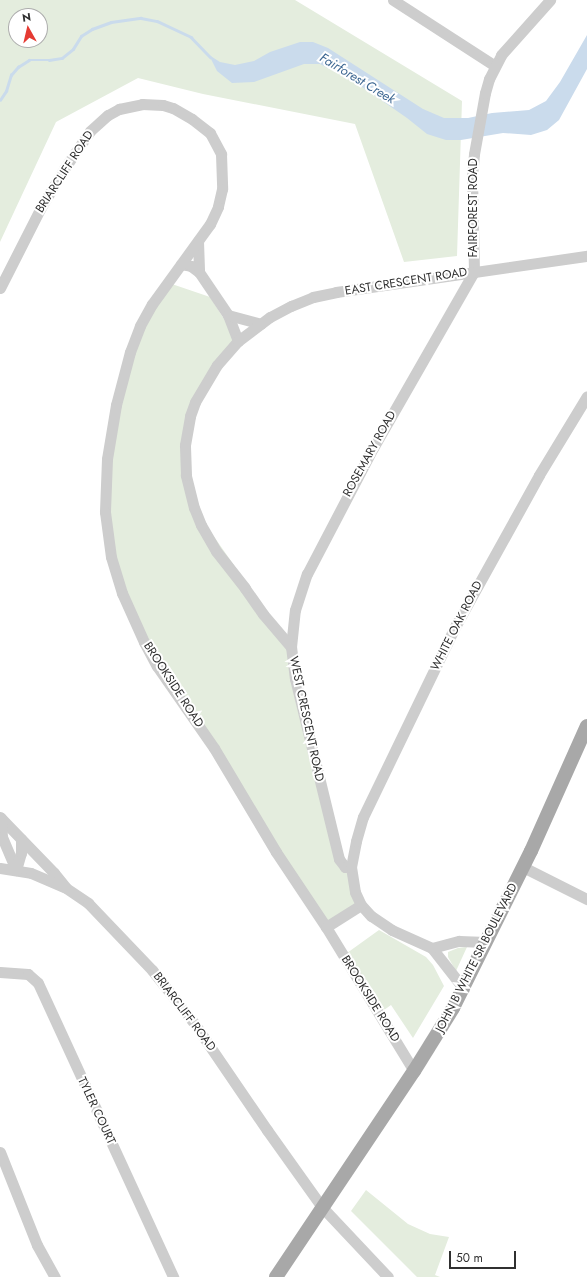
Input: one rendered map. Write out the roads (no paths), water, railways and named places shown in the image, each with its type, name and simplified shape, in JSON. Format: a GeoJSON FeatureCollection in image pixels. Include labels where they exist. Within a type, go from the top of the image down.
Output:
{"type":"FeatureCollection","features":[{"type":"Feature","properties":{"kind":"main road","name":"JOHN B WHITE SR BOULEVARD"},"geometry":{"type":"LineString","coordinates":[[276,1277],[414,1071],[464,989],[524,867],[587,726]]}},
{"type":"Feature","properties":{"kind":"street"},"geometry":{"type":"LineString","coordinates":[[393,0],[495,66]]}},
{"type":"Feature","properties":{"kind":"street","name":"FAIRFOREST ROAD"},"geometry":{"type":"LineString","coordinates":[[474,272],[472,177],[482,109],[489,79],[495,66],[509,44],[550,0]]}},
{"type":"Feature","properties":{"kind":"street","name":"BRIARCLIFF ROAD"},"geometry":{"type":"LineString","coordinates":[[0,288],[40,209],[90,131],[108,115],[131,106],[152,104],[173,108],[202,125],[217,143],[221,154],[221,198],[215,216],[198,240]]}},
{"type":"Feature","properties":{"kind":"street"},"geometry":{"type":"LineString","coordinates":[[198,240],[199,272]]}},
{"type":"Feature","properties":{"kind":"street","name":"BROOKSIDE ROAD"},"geometry":{"type":"LineString","coordinates":[[198,240],[152,304],[140,326],[130,352],[116,405],[107,459],[105,512],[111,557],[122,593],[144,642],[157,666],[214,748],[276,852],[326,927],[414,1071]]}},
{"type":"Feature","properties":{"kind":"street","name":"EAST CRESCENT ROAD"},"geometry":{"type":"LineString","coordinates":[[238,341],[261,324],[291,306],[313,297],[336,292],[587,256]]}},
{"type":"Feature","properties":{"kind":"street"},"geometry":{"type":"LineString","coordinates":[[180,264],[191,266],[199,272],[228,315],[238,341]]}},
{"type":"Feature","properties":{"kind":"street","name":"ROSEMARY ROAD"},"geometry":{"type":"LineString","coordinates":[[291,647],[295,610],[307,574],[374,448],[474,272]]}},
{"type":"Feature","properties":{"kind":"street"},"geometry":{"type":"LineString","coordinates":[[228,315],[261,324]]}},
{"type":"Feature","properties":{"kind":"street","name":"WEST CRESCENT ROAD"},"geometry":{"type":"LineString","coordinates":[[238,341],[217,365],[195,402],[187,431],[185,460],[186,475],[200,525],[216,551],[263,614],[291,647],[295,679],[338,859],[345,867],[351,867]]}},
{"type":"Feature","properties":{"kind":"street","name":"WHITE OAK ROAD"},"geometry":{"type":"LineString","coordinates":[[351,867],[363,817],[456,625],[540,475],[587,396]]}},
{"type":"Feature","properties":{"kind":"street","name":"BRIARCLIFF ROAD"},"geometry":{"type":"LineString","coordinates":[[1,818],[1,839],[16,870]]}},
{"type":"Feature","properties":{"kind":"street","name":"BRIARCLIFF ROAD"},"geometry":{"type":"LineString","coordinates":[[1,818],[54,872],[66,888],[88,903],[114,929],[170,992],[198,1029],[266,1130],[322,1207],[388,1277]]}},
{"type":"Feature","properties":{"kind":"street"},"geometry":{"type":"LineString","coordinates":[[16,870],[21,853],[21,839]]}},
{"type":"Feature","properties":{"kind":"street"},"geometry":{"type":"LineString","coordinates":[[351,867],[355,892],[360,905],[372,916],[392,930],[432,948],[464,989]]}},
{"type":"Feature","properties":{"kind":"street"},"geometry":{"type":"LineString","coordinates":[[524,867],[587,898]]}},
{"type":"Feature","properties":{"kind":"street"},"geometry":{"type":"LineString","coordinates":[[0,868],[31,873],[66,888]]}},
{"type":"Feature","properties":{"kind":"street"},"geometry":{"type":"LineString","coordinates":[[326,927],[360,905]]}},
{"type":"Feature","properties":{"kind":"street"},"geometry":{"type":"LineString","coordinates":[[432,948],[459,941],[486,942]]}},
{"type":"Feature","properties":{"kind":"street","name":"TYLER COURT"},"geometry":{"type":"LineString","coordinates":[[0,972],[28,974],[38,983],[173,1277]]}},
{"type":"Feature","properties":{"kind":"street"},"geometry":{"type":"LineString","coordinates":[[0,1152],[37,1245],[55,1277]]}},
{"type":"Feature","properties":{"kind":"water"},"geometry":{"type":"Polygon","coordinates":[[[587,35],[587,69],[559,120],[547,130],[531,135],[503,133],[461,140],[446,140],[427,134],[407,118],[355,82],[320,64],[304,64],[254,82],[232,83],[217,71],[209,55],[220,62],[235,65],[254,61],[270,52],[300,42],[313,42],[328,48],[423,109],[444,118],[468,118],[492,113],[529,110],[546,101],[560,82],[587,35]]]}},
{"type":"Feature","properties":{"kind":"waterway","name":"Fairforest Creek"},"geometry":{"type":"LineString","coordinates":[[0,100],[6,91],[11,75],[18,67],[29,60],[49,60],[62,58],[73,49],[81,36],[92,29],[111,22],[141,18],[157,21],[191,37],[210,57]]}}]}
